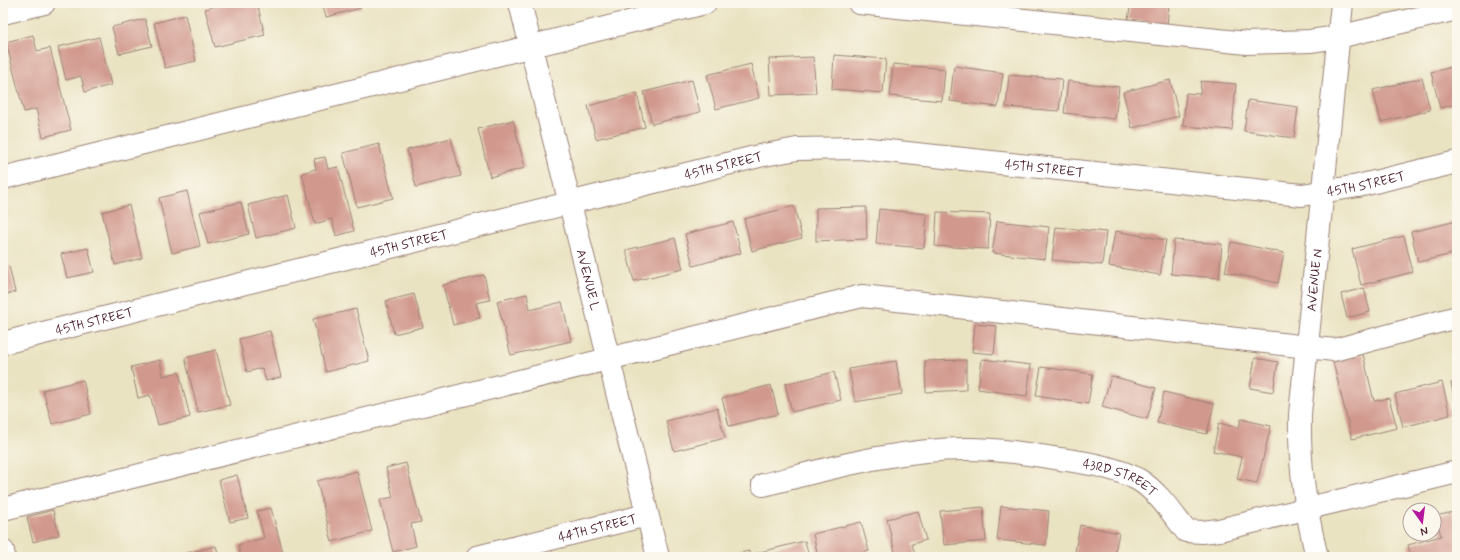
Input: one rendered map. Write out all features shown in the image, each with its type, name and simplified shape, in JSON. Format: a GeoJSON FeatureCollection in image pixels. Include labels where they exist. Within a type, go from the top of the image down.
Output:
{"type":"FeatureCollection","features":[{"type":"Feature","properties":{"kind":"street"},"geometry":{"type":"LineString","coordinates":[[3,13],[44,3]]}},
{"type":"Feature","properties":{"kind":"street","name":"AVENUE L"},"geometry":{"type":"LineString","coordinates":[[520,3],[658,557]]}},
{"type":"Feature","properties":{"kind":"street"},"geometry":{"type":"LineString","coordinates":[[3,178],[705,3]]}},
{"type":"Feature","properties":{"kind":"street"},"geometry":{"type":"LineString","coordinates":[[859,3],[1247,43],[1310,41],[1338,37],[1457,9]]}},
{"type":"Feature","properties":{"kind":"street","name":"AVENUE N"},"geometry":{"type":"LineString","coordinates":[[1317,557],[1306,510],[1300,464],[1300,441],[1306,346],[1324,193],[1342,3]]}},
{"type":"Feature","properties":{"kind":"street","name":"45TH STREET"},"geometry":{"type":"LineString","coordinates":[[3,343],[759,156],[797,149],[832,147],[860,148],[1302,194],[1324,193],[1358,186],[1457,162]]}},
{"type":"Feature","properties":{"kind":"street"},"geometry":{"type":"LineString","coordinates":[[3,509],[862,296],[1334,350],[1457,318]]}},
{"type":"Feature","properties":{"kind":"street","name":"43RD STREET"},"geometry":{"type":"LineString","coordinates":[[763,486],[874,458],[921,451],[968,449],[1020,452],[1074,461],[1123,473],[1139,480],[1155,494],[1186,531],[1202,532],[1219,530],[1306,510],[1457,472]]}},
{"type":"Feature","properties":{"kind":"street","name":"44TH STREET"},"geometry":{"type":"LineString","coordinates":[[477,557],[647,515]]}},
{"type":"Feature","properties":{"kind":"street"},"geometry":{"type":"LineString","coordinates":[[3,551],[4,557]]}},
{"type":"Feature","properties":{"kind":"building"},"geometry":{"type":"Polygon","coordinates":[[[228,3],[257,3],[265,35],[215,47],[205,9],[228,3]]]}},
{"type":"Feature","properties":{"kind":"building"},"geometry":{"type":"Polygon","coordinates":[[[322,3],[360,3],[361,8],[326,17],[322,3]]]}},
{"type":"Feature","properties":{"kind":"building"},"geometry":{"type":"Polygon","coordinates":[[[1131,3],[1169,5],[1167,25],[1128,19],[1131,3]]]}},
{"type":"Feature","properties":{"kind":"building"},"geometry":{"type":"Polygon","coordinates":[[[185,15],[196,61],[165,68],[154,23],[185,15]]]}},
{"type":"Feature","properties":{"kind":"building"},"geometry":{"type":"Polygon","coordinates":[[[145,19],[152,46],[119,54],[112,27],[145,19]]]}},
{"type":"Feature","properties":{"kind":"building"},"geometry":{"type":"Polygon","coordinates":[[[33,35],[37,51],[50,48],[71,130],[43,137],[36,109],[24,112],[6,42],[33,35]]]}},
{"type":"Feature","properties":{"kind":"building"},"geometry":{"type":"Polygon","coordinates":[[[99,37],[111,85],[85,92],[81,76],[66,80],[58,47],[99,37]]]}},
{"type":"Feature","properties":{"kind":"building"},"geometry":{"type":"Polygon","coordinates":[[[834,55],[886,59],[883,93],[832,89],[834,55]]]}},
{"type":"Feature","properties":{"kind":"building"},"geometry":{"type":"Polygon","coordinates":[[[813,57],[816,93],[771,95],[769,59],[813,57]]]}},
{"type":"Feature","properties":{"kind":"building"},"geometry":{"type":"Polygon","coordinates":[[[751,64],[759,98],[716,109],[707,75],[751,64]]]}},
{"type":"Feature","properties":{"kind":"building"},"geometry":{"type":"Polygon","coordinates":[[[893,64],[945,69],[942,101],[890,96],[893,64]]]}},
{"type":"Feature","properties":{"kind":"building"},"geometry":{"type":"Polygon","coordinates":[[[954,66],[1003,73],[998,107],[950,101],[954,66]]]}},
{"type":"Feature","properties":{"kind":"building"},"geometry":{"type":"Polygon","coordinates":[[[1457,66],[1457,104],[1440,108],[1431,72],[1457,66]]]}},
{"type":"Feature","properties":{"kind":"building"},"geometry":{"type":"Polygon","coordinates":[[[1009,75],[1062,79],[1059,111],[1006,107],[1009,75]]]}},
{"type":"Feature","properties":{"kind":"building"},"geometry":{"type":"Polygon","coordinates":[[[1422,78],[1430,110],[1381,122],[1373,90],[1422,78]]]}},
{"type":"Feature","properties":{"kind":"building"},"geometry":{"type":"Polygon","coordinates":[[[692,80],[700,112],[652,124],[644,92],[692,80]]]}},
{"type":"Feature","properties":{"kind":"building"},"geometry":{"type":"Polygon","coordinates":[[[1170,80],[1179,116],[1132,128],[1123,92],[1170,80]]]}},
{"type":"Feature","properties":{"kind":"building"},"geometry":{"type":"Polygon","coordinates":[[[1068,81],[1119,87],[1115,119],[1064,113],[1068,81]]]}},
{"type":"Feature","properties":{"kind":"building"},"geometry":{"type":"Polygon","coordinates":[[[1201,81],[1236,84],[1232,130],[1183,126],[1186,93],[1200,94],[1201,81]]]}},
{"type":"Feature","properties":{"kind":"building"},"geometry":{"type":"Polygon","coordinates":[[[637,93],[645,127],[596,139],[588,106],[637,93]]]}},
{"type":"Feature","properties":{"kind":"building"},"geometry":{"type":"Polygon","coordinates":[[[1248,100],[1298,107],[1294,138],[1244,131],[1248,100]]]}},
{"type":"Feature","properties":{"kind":"building"},"geometry":{"type":"Polygon","coordinates":[[[513,120],[525,168],[490,177],[478,129],[513,120]]]}},
{"type":"Feature","properties":{"kind":"building"},"geometry":{"type":"Polygon","coordinates":[[[451,138],[461,176],[416,187],[407,150],[451,138]]]}},
{"type":"Feature","properties":{"kind":"building"},"geometry":{"type":"Polygon","coordinates":[[[379,144],[393,198],[357,207],[343,153],[379,144]]]}},
{"type":"Feature","properties":{"kind":"building"},"geometry":{"type":"Polygon","coordinates":[[[325,157],[328,169],[338,167],[354,231],[336,236],[332,219],[315,224],[302,173],[316,169],[314,159],[325,157]]]}},
{"type":"Feature","properties":{"kind":"building"},"geometry":{"type":"Polygon","coordinates":[[[187,191],[200,246],[172,253],[159,198],[187,191]]]}},
{"type":"Feature","properties":{"kind":"building"},"geometry":{"type":"Polygon","coordinates":[[[288,195],[296,228],[256,238],[248,205],[288,195]]]}},
{"type":"Feature","properties":{"kind":"building"},"geometry":{"type":"Polygon","coordinates":[[[241,202],[249,234],[208,244],[200,212],[241,202]]]}},
{"type":"Feature","properties":{"kind":"building"},"geometry":{"type":"Polygon","coordinates":[[[129,205],[142,258],[115,265],[102,212],[129,205]]]}},
{"type":"Feature","properties":{"kind":"building"},"geometry":{"type":"Polygon","coordinates":[[[794,206],[802,238],[752,251],[744,219],[794,206]]]}},
{"type":"Feature","properties":{"kind":"building"},"geometry":{"type":"Polygon","coordinates":[[[866,207],[867,239],[816,241],[816,208],[866,207]]]}},
{"type":"Feature","properties":{"kind":"building"},"geometry":{"type":"Polygon","coordinates":[[[879,209],[927,214],[924,248],[876,244],[879,209]]]}},
{"type":"Feature","properties":{"kind":"building"},"geometry":{"type":"Polygon","coordinates":[[[937,212],[990,214],[988,249],[935,246],[937,212]]]}},
{"type":"Feature","properties":{"kind":"building"},"geometry":{"type":"Polygon","coordinates":[[[997,221],[1049,227],[1045,259],[992,253],[997,221]]]}},
{"type":"Feature","properties":{"kind":"building"},"geometry":{"type":"Polygon","coordinates":[[[1457,221],[1457,253],[1418,262],[1411,232],[1457,221]]]}},
{"type":"Feature","properties":{"kind":"building"},"geometry":{"type":"Polygon","coordinates":[[[733,222],[741,253],[693,266],[685,234],[733,222]]]}},
{"type":"Feature","properties":{"kind":"building"},"geometry":{"type":"Polygon","coordinates":[[[1056,227],[1106,232],[1102,265],[1052,260],[1056,227]]]}},
{"type":"Feature","properties":{"kind":"building"},"geometry":{"type":"Polygon","coordinates":[[[1115,231],[1166,240],[1160,275],[1109,266],[1115,231]]]}},
{"type":"Feature","properties":{"kind":"building"},"geometry":{"type":"Polygon","coordinates":[[[1404,236],[1413,272],[1361,285],[1352,249],[1404,236]]]}},
{"type":"Feature","properties":{"kind":"building"},"geometry":{"type":"Polygon","coordinates":[[[675,238],[683,269],[634,281],[626,250],[675,238]]]}},
{"type":"Feature","properties":{"kind":"building"},"geometry":{"type":"Polygon","coordinates":[[[1174,240],[1222,244],[1219,278],[1171,274],[1174,240]]]}},
{"type":"Feature","properties":{"kind":"building"},"geometry":{"type":"Polygon","coordinates":[[[1231,242],[1284,253],[1278,283],[1225,272],[1231,242]]]}},
{"type":"Feature","properties":{"kind":"building"},"geometry":{"type":"Polygon","coordinates":[[[88,248],[94,272],[67,278],[61,254],[88,248]]]}},
{"type":"Feature","properties":{"kind":"building"},"geometry":{"type":"Polygon","coordinates":[[[9,266],[15,292],[3,295],[3,268],[9,266]]]}},
{"type":"Feature","properties":{"kind":"building"},"geometry":{"type":"Polygon","coordinates":[[[484,275],[490,300],[476,303],[480,318],[453,325],[443,285],[484,275]]]}},
{"type":"Feature","properties":{"kind":"building"},"geometry":{"type":"Polygon","coordinates":[[[1364,288],[1370,312],[1347,318],[1341,294],[1364,288]]]}},
{"type":"Feature","properties":{"kind":"building"},"geometry":{"type":"Polygon","coordinates":[[[414,294],[423,327],[394,334],[386,301],[414,294]]]}},
{"type":"Feature","properties":{"kind":"building"},"geometry":{"type":"Polygon","coordinates":[[[527,294],[530,310],[562,302],[571,341],[511,355],[497,301],[527,294]]]}},
{"type":"Feature","properties":{"kind":"building"},"geometry":{"type":"Polygon","coordinates":[[[356,309],[369,361],[326,372],[313,319],[356,309]]]}},
{"type":"Feature","properties":{"kind":"building"},"geometry":{"type":"Polygon","coordinates":[[[975,324],[997,326],[994,354],[972,352],[975,324]]]}},
{"type":"Feature","properties":{"kind":"building"},"geometry":{"type":"Polygon","coordinates":[[[270,331],[281,377],[266,381],[262,368],[247,372],[239,339],[270,331]]]}},
{"type":"Feature","properties":{"kind":"building"},"geometry":{"type":"Polygon","coordinates":[[[216,350],[230,405],[198,412],[185,358],[216,350]]]}},
{"type":"Feature","properties":{"kind":"building"},"geometry":{"type":"Polygon","coordinates":[[[1363,354],[1374,401],[1389,398],[1397,428],[1352,439],[1333,362],[1363,354]]]}},
{"type":"Feature","properties":{"kind":"building"},"geometry":{"type":"Polygon","coordinates":[[[1255,358],[1278,362],[1273,392],[1250,388],[1255,358]]]}},
{"type":"Feature","properties":{"kind":"building"},"geometry":{"type":"Polygon","coordinates":[[[982,359],[1031,365],[1027,396],[978,389],[982,359]]]}},
{"type":"Feature","properties":{"kind":"building"},"geometry":{"type":"Polygon","coordinates":[[[160,360],[163,376],[179,372],[190,417],[158,425],[150,395],[138,398],[131,367],[160,360]]]}},
{"type":"Feature","properties":{"kind":"building"},"geometry":{"type":"Polygon","coordinates":[[[966,360],[966,390],[926,392],[925,361],[966,360]]]}},
{"type":"Feature","properties":{"kind":"building"},"geometry":{"type":"Polygon","coordinates":[[[896,361],[902,394],[855,402],[849,369],[896,361]]]}},
{"type":"Feature","properties":{"kind":"building"},"geometry":{"type":"Polygon","coordinates":[[[1041,367],[1093,374],[1088,404],[1036,396],[1041,367]]]}},
{"type":"Feature","properties":{"kind":"building"},"geometry":{"type":"Polygon","coordinates":[[[834,372],[841,400],[792,412],[785,384],[834,372]]]}},
{"type":"Feature","properties":{"kind":"building"},"geometry":{"type":"Polygon","coordinates":[[[1111,376],[1156,388],[1147,419],[1102,407],[1111,376]]]}},
{"type":"Feature","properties":{"kind":"building"},"geometry":{"type":"Polygon","coordinates":[[[83,380],[91,414],[52,424],[43,390],[83,380]]]}},
{"type":"Feature","properties":{"kind":"building"},"geometry":{"type":"Polygon","coordinates":[[[1457,381],[1457,405],[1456,405],[1451,383],[1457,381]]]}},
{"type":"Feature","properties":{"kind":"building"},"geometry":{"type":"Polygon","coordinates":[[[1442,382],[1450,415],[1403,427],[1395,394],[1442,382]]]}},
{"type":"Feature","properties":{"kind":"building"},"geometry":{"type":"Polygon","coordinates":[[[771,385],[778,414],[729,426],[722,398],[771,385]]]}},
{"type":"Feature","properties":{"kind":"building"},"geometry":{"type":"Polygon","coordinates":[[[1164,392],[1214,404],[1207,434],[1157,423],[1164,392]]]}},
{"type":"Feature","properties":{"kind":"building"},"geometry":{"type":"Polygon","coordinates":[[[717,408],[725,438],[674,451],[666,421],[717,408]]]}},
{"type":"Feature","properties":{"kind":"building"},"geometry":{"type":"Polygon","coordinates":[[[1241,419],[1271,426],[1257,483],[1237,479],[1242,457],[1213,451],[1219,423],[1239,428],[1241,419]]]}},
{"type":"Feature","properties":{"kind":"building"},"geometry":{"type":"Polygon","coordinates":[[[406,463],[421,522],[411,524],[416,546],[393,552],[380,500],[393,497],[386,468],[406,463]]]}},
{"type":"Feature","properties":{"kind":"building"},"geometry":{"type":"Polygon","coordinates":[[[357,471],[372,531],[332,542],[317,481],[357,471]]]}},
{"type":"Feature","properties":{"kind":"building"},"geometry":{"type":"Polygon","coordinates":[[[237,475],[248,518],[230,522],[219,480],[237,475]]]}},
{"type":"Feature","properties":{"kind":"building"},"geometry":{"type":"Polygon","coordinates":[[[1001,506],[1049,511],[1046,545],[997,540],[1001,506]]]}},
{"type":"Feature","properties":{"kind":"building"},"geometry":{"type":"Polygon","coordinates":[[[983,507],[986,541],[944,545],[940,511],[983,507]]]}},
{"type":"Feature","properties":{"kind":"building"},"geometry":{"type":"Polygon","coordinates":[[[271,508],[284,557],[241,557],[238,545],[264,538],[257,511],[271,508]]]}},
{"type":"Feature","properties":{"kind":"building"},"geometry":{"type":"Polygon","coordinates":[[[53,510],[59,535],[33,542],[27,517],[53,510]]]}},
{"type":"Feature","properties":{"kind":"building"},"geometry":{"type":"Polygon","coordinates":[[[918,511],[926,540],[912,544],[915,555],[896,557],[887,519],[918,511]]]}},
{"type":"Feature","properties":{"kind":"building"},"geometry":{"type":"Polygon","coordinates":[[[1453,512],[1457,529],[1457,557],[1411,557],[1408,545],[1419,542],[1442,542],[1442,515],[1453,512]]]}},
{"type":"Feature","properties":{"kind":"building"},"geometry":{"type":"Polygon","coordinates":[[[861,522],[869,551],[845,557],[818,557],[813,534],[861,522]]]}},
{"type":"Feature","properties":{"kind":"building"},"geometry":{"type":"Polygon","coordinates":[[[1080,525],[1119,533],[1114,557],[1074,557],[1080,525]]]}},
{"type":"Feature","properties":{"kind":"building"},"geometry":{"type":"Polygon","coordinates":[[[805,541],[809,557],[757,557],[756,553],[805,541]]]}},
{"type":"Feature","properties":{"kind":"building"},"geometry":{"type":"Polygon","coordinates":[[[216,546],[219,557],[185,557],[184,554],[216,546]]]}},
{"type":"Feature","properties":{"kind":"building"},"geometry":{"type":"Polygon","coordinates":[[[749,551],[750,557],[726,557],[726,556],[749,551]]]}}]}
